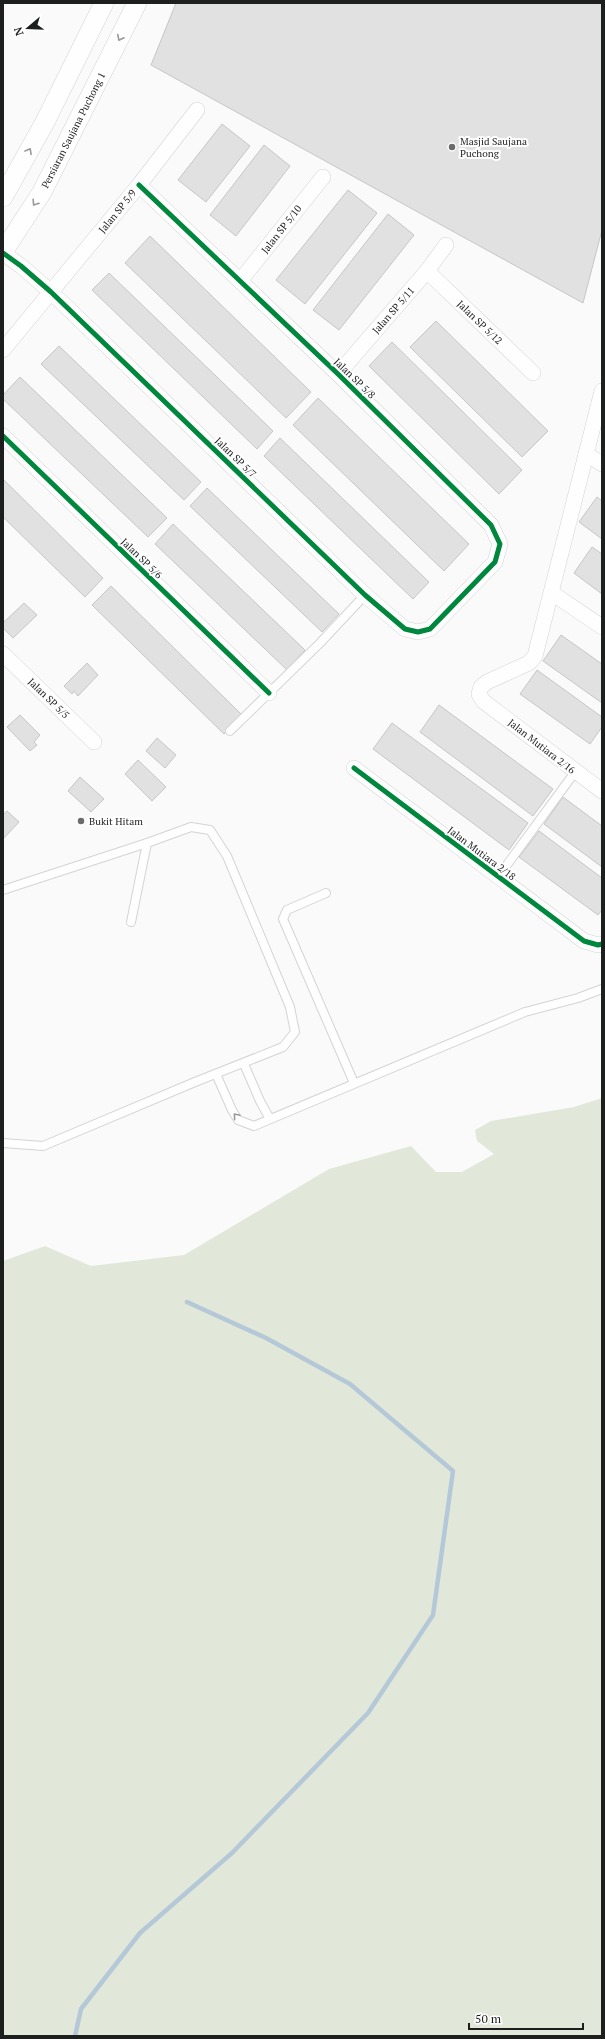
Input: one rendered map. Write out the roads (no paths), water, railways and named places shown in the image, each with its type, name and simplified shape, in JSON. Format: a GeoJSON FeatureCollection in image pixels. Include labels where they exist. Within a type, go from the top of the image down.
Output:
{"type":"FeatureCollection","features":[{"type":"Feature","properties":{"kind":"street"},"geometry":{"type":"LineString","coordinates":[[3,197],[45,122],[104,3]]}},
{"type":"Feature","properties":{"kind":"street","name":"Persiaran Saujana Puchong 1"},"geometry":{"type":"LineString","coordinates":[[3,253],[42,192],[137,3]]}},
{"type":"Feature","properties":{"kind":"street","name":"Jalan SP 5/9"},"geometry":{"type":"LineString","coordinates":[[51,292],[139,185],[197,110]]}},
{"type":"Feature","properties":{"kind":"street","name":"Jalan SP 5/10"},"geometry":{"type":"LineString","coordinates":[[240,281],[323,177]]}},
{"type":"Feature","properties":{"kind":"street","name":"Jalan SP 5/8"},"geometry":{"type":"LineString","coordinates":[[139,185],[338,374],[491,525],[500,544],[495,562],[460,598]]}},
{"type":"Feature","properties":{"kind":"street","name":"Jalan SP 5/11"},"geometry":{"type":"LineString","coordinates":[[338,374],[427,270],[446,245]]}},
{"type":"Feature","properties":{"kind":"street","name":"Jalan SP 5/7"},"geometry":{"type":"LineString","coordinates":[[3,253],[21,266],[51,292],[365,594],[405,629],[418,632],[430,629],[460,598]]}},
{"type":"Feature","properties":{"kind":"street","name":"Jalan SP 5/12"},"geometry":{"type":"LineString","coordinates":[[427,270],[533,373]]}},
{"type":"Feature","properties":{"kind":"street"},"geometry":{"type":"LineString","coordinates":[[3,350],[51,292]]}},
{"type":"Feature","properties":{"kind":"street"},"geometry":{"type":"LineString","coordinates":[[602,391],[552,593],[602,627]]}},
{"type":"Feature","properties":{"kind":"street","name":"Jalan SP 5/6"},"geometry":{"type":"LineString","coordinates":[[3,436],[269,693]]}},
{"type":"Feature","properties":{"kind":"street"},"geometry":{"type":"LineString","coordinates":[[586,454],[602,464]]}},
{"type":"Feature","properties":{"kind":"street","name":"Jalan Mutiara 2/16"},"geometry":{"type":"LineString","coordinates":[[552,593],[535,656],[529,663],[481,687],[479,694],[482,701],[602,791]]}},
{"type":"Feature","properties":{"kind":"street","name":"Jalan SP 5/5"},"geometry":{"type":"LineString","coordinates":[[3,654],[94,742]]}},
{"type":"Feature","properties":{"kind":"street","name":"Jalan Mutiara 2/18"},"geometry":{"type":"LineString","coordinates":[[354,768],[584,941],[598,945],[602,944]]}},
{"type":"Feature","properties":{"kind":"lane"},"geometry":{"type":"LineString","coordinates":[[230,731],[365,594]]}},
{"type":"Feature","properties":{"kind":"lane"},"geometry":{"type":"LineString","coordinates":[[498,877],[575,772]]}},
{"type":"Feature","properties":{"kind":"lane"},"geometry":{"type":"LineString","coordinates":[[3,890],[191,827],[210,830],[227,856],[290,1007],[295,1032],[283,1047],[43,1146],[3,1143]]}},
{"type":"Feature","properties":{"kind":"lane"},"geometry":{"type":"LineString","coordinates":[[131,922],[147,843]]}},
{"type":"Feature","properties":{"kind":"lane"},"geometry":{"type":"LineString","coordinates":[[326,893],[287,910],[283,919],[354,1083]]}},
{"type":"Feature","properties":{"kind":"lane"},"geometry":{"type":"LineString","coordinates":[[216,1074],[238,1120],[254,1126],[524,1012],[578,998],[602,989]]}},
{"type":"Feature","properties":{"kind":"lane"},"geometry":{"type":"LineString","coordinates":[[244,1064],[260,1101],[270,1119]]}},
{"type":"Feature","properties":{"kind":"waterway"},"geometry":{"type":"LineString","coordinates":[[75,2036],[81,2009],[140,1933],[232,1853],[368,1713],[433,1615],[453,1471],[350,1384],[266,1338],[187,1302]]}},
{"type":"Feature","properties":{"kind":"place","name":"Masjid Saujana Puchong"},"geometry":{"type":"Point","coordinates":[452,147]}},
{"type":"Feature","properties":{"kind":"place","name":"Bukit Hitam"},"geometry":{"type":"Point","coordinates":[81,821]}}]}
